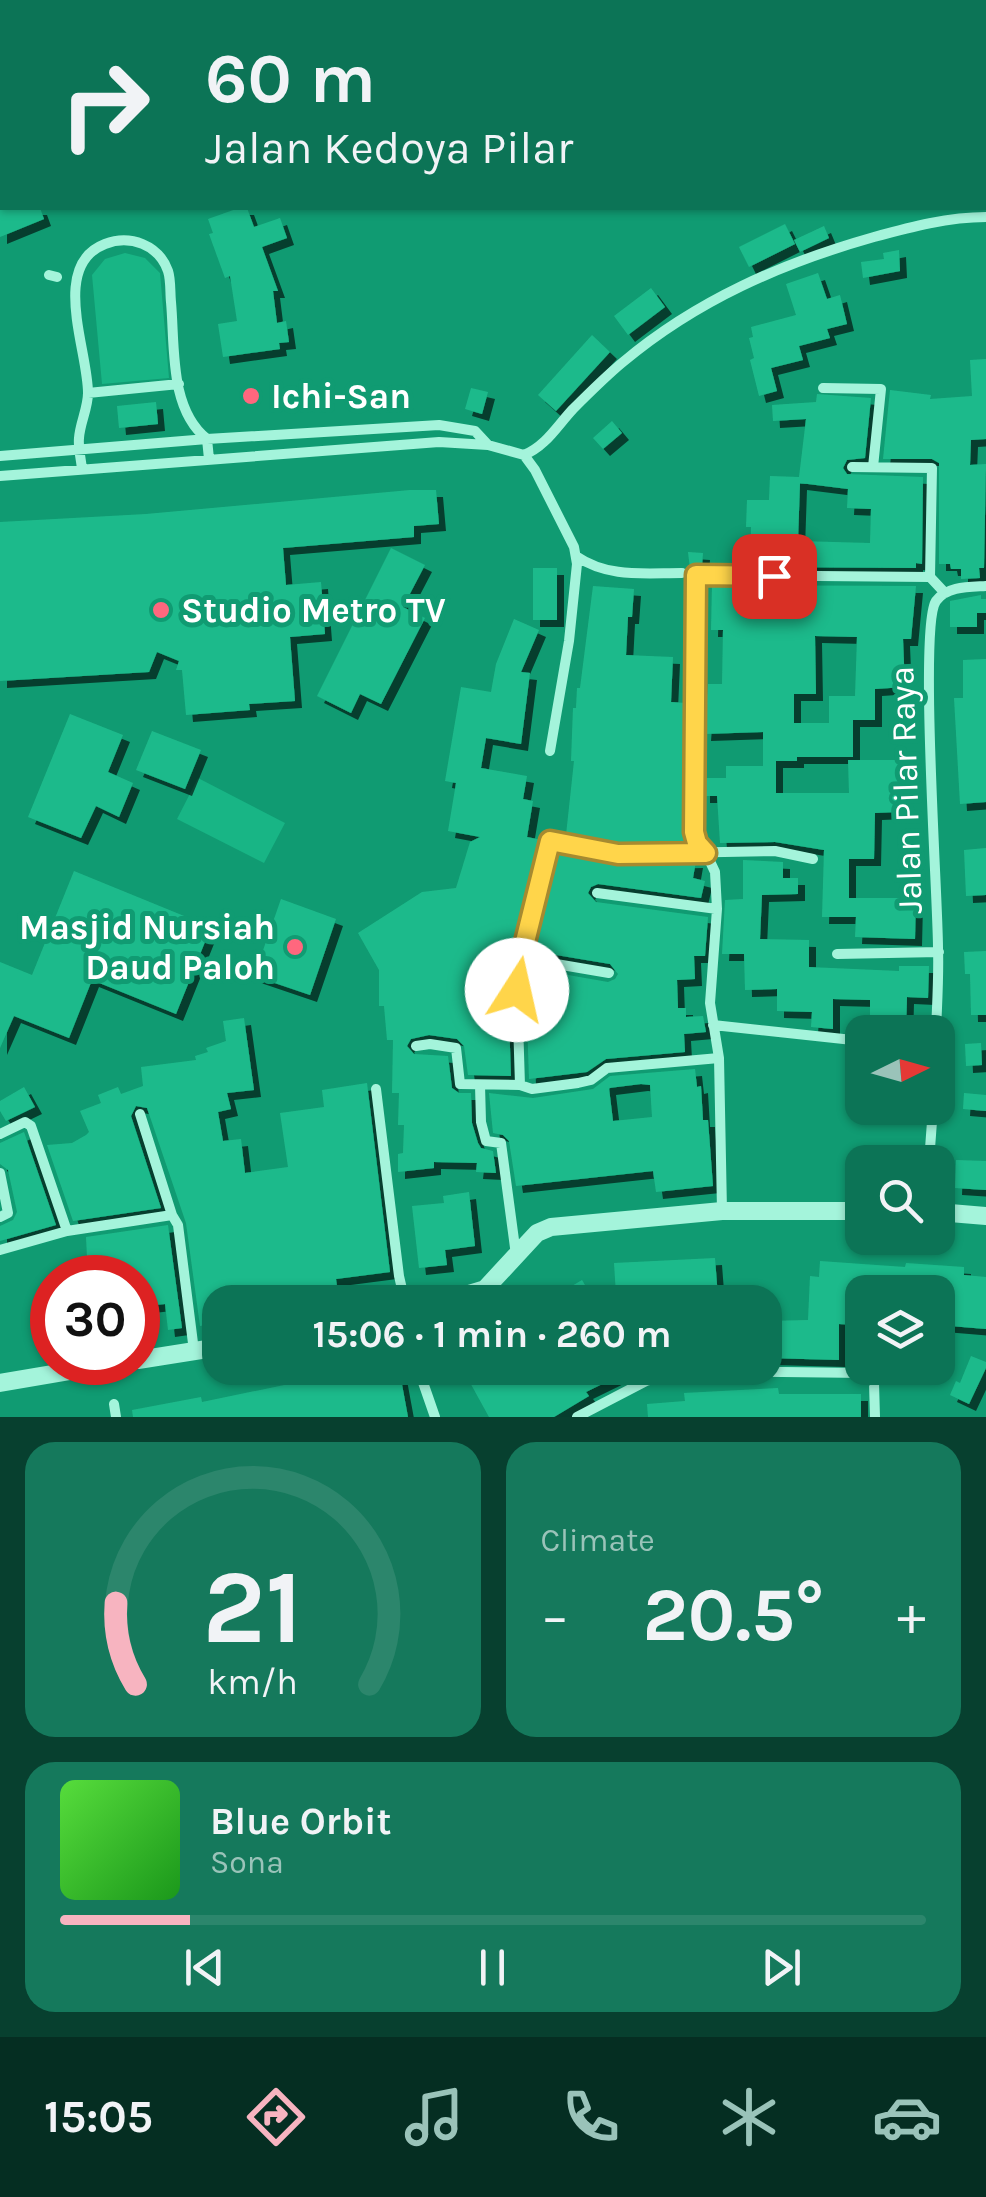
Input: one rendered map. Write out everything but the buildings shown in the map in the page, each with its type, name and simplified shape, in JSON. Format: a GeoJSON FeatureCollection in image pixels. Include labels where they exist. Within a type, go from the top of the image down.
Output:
{"type":"FeatureCollection","features":[{"type":"Feature","properties":{"kind":"street"},"geometry":{"type":"LineString","coordinates":[[524,455],[540,448],[571,411],[620,364],[655,336],[716,298],[780,268],[832,250],[935,222],[986,217]]}},
{"type":"Feature","properties":{"kind":"street"},"geometry":{"type":"LineString","coordinates":[[82,469],[80,448],[88,393],[74,286],[90,253],[104,244],[122,240],[149,246],[168,271],[182,405],[194,429],[207,439],[208,460]]}},
{"type":"Feature","properties":{"kind":"street"},"geometry":{"type":"LineString","coordinates":[[88,393],[179,384]]}},
{"type":"Feature","properties":{"kind":"street"},"geometry":{"type":"LineString","coordinates":[[823,388],[881,389],[873,468]]}},
{"type":"Feature","properties":{"kind":"street"},"geometry":{"type":"LineString","coordinates":[[0,456],[440,426],[475,431],[488,445]]}},
{"type":"Feature","properties":{"kind":"street"},"geometry":{"type":"LineString","coordinates":[[0,476],[439,442],[488,445],[524,455],[576,556],[570,641],[550,752]]}},
{"type":"Feature","properties":{"kind":"street"},"geometry":{"type":"LineString","coordinates":[[852,467],[932,468],[930,577]]}},
{"type":"Feature","properties":{"kind":"street"},"geometry":{"type":"LineString","coordinates":[[576,556],[595,569],[615,573],[682,573]]}},
{"type":"Feature","properties":{"kind":"street"},"geometry":{"type":"LineString","coordinates":[[722,1211],[719,1058],[710,1003],[717,909],[714,872],[694,832],[696,575],[930,577],[946,593],[986,586]]}},
{"type":"Feature","properties":{"kind":"street","name":"Jalan Pilar Raya"},"geometry":{"type":"LineString","coordinates":[[936,1015],[928,632],[936,601],[946,593]]}},
{"type":"Feature","properties":{"kind":"street"},"geometry":{"type":"LineString","coordinates":[[520,1084],[517,990],[521,958],[550,841],[618,854],[779,852],[813,859]]}},
{"type":"Feature","properties":{"kind":"street"},"geometry":{"type":"LineString","coordinates":[[597,893],[717,909]]}},
{"type":"Feature","properties":{"kind":"street"},"geometry":{"type":"LineString","coordinates":[[837,954],[938,952]]}},
{"type":"Feature","properties":{"kind":"street"},"geometry":{"type":"LineString","coordinates":[[521,958],[609,973]]}},
{"type":"Feature","properties":{"kind":"street"},"geometry":{"type":"LineString","coordinates":[[713,1025],[845,1038]]}},
{"type":"Feature","properties":{"kind":"street"},"geometry":{"type":"LineString","coordinates":[[416,1046],[456,1048],[460,1084],[520,1084],[532,1089],[578,1084],[592,1080],[607,1068],[719,1058]]}},
{"type":"Feature","properties":{"kind":"street"},"geometry":{"type":"LineString","coordinates":[[480,1085],[486,1141],[501,1143],[516,1255]]}},
{"type":"Feature","properties":{"kind":"street"},"geometry":{"type":"LineString","coordinates":[[376,1089],[401,1285]]}},
{"type":"Feature","properties":{"kind":"street"},"geometry":{"type":"LineString","coordinates":[[140,1114],[178,1224],[194,1352]]}},
{"type":"Feature","properties":{"kind":"street"},"geometry":{"type":"LineString","coordinates":[[0,1134],[26,1122],[31,1126],[67,1230]]}},
{"type":"Feature","properties":{"kind":"street"},"geometry":{"type":"LineString","coordinates":[[0,1173],[8,1213],[0,1217]]}},
{"type":"Feature","properties":{"kind":"street"},"geometry":{"type":"LineString","coordinates":[[489,1285],[538,1233],[551,1227],[722,1211],[845,1210]]}},
{"type":"Feature","properties":{"kind":"street"},"geometry":{"type":"LineString","coordinates":[[955,1213],[986,1216]]}},
{"type":"Feature","properties":{"kind":"street"},"geometry":{"type":"LineString","coordinates":[[0,1250],[67,1230],[172,1215]]}},
{"type":"Feature","properties":{"kind":"street"},"geometry":{"type":"LineString","coordinates":[[160,1357],[202,1350]]}},
{"type":"Feature","properties":{"kind":"street"},"geometry":{"type":"LineString","coordinates":[[577,1417],[646,1381],[684,1371],[855,1371],[871,1376],[874,1417]]}},
{"type":"Feature","properties":{"kind":"street"},"geometry":{"type":"LineString","coordinates":[[0,1383],[30,1378]]}},
{"type":"Feature","properties":{"kind":"street"},"geometry":{"type":"LineString","coordinates":[[424,1385],[435,1417]]}},
{"type":"Feature","properties":{"kind":"street"},"geometry":{"type":"LineString","coordinates":[[114,1404],[116,1417]]}},
{"type":"Feature","properties":{"kind":"green space"},"geometry":{"type":"Polygon","coordinates":[[[125,253],[145,258],[160,273],[169,378],[102,384],[92,275],[105,259],[125,253]]]}},
{"type":"Feature","properties":{"kind":"green space"},"geometry":{"type":"Polygon","coordinates":[[[198,778],[285,823],[264,863],[177,819],[198,778]]]}},
{"type":"Feature","properties":{"kind":"place","name":"Ichi-San"},"geometry":{"type":"Point","coordinates":[251,396]}},
{"type":"Feature","properties":{"kind":"place","name":"Studio Metro TV"},"geometry":{"type":"Point","coordinates":[161,610]}},
{"type":"Feature","properties":{"kind":"place","name":"Masjid Nursiah Daud Paloh"},"geometry":{"type":"Point","coordinates":[295,947]}},
{"type":"Feature","properties":{"kind":"route"},"geometry":{"type":"LineString","coordinates":[[517,990],[521,958],[550,841],[618,854],[706,853],[694,832],[696,575],[774,576]]}}]}
